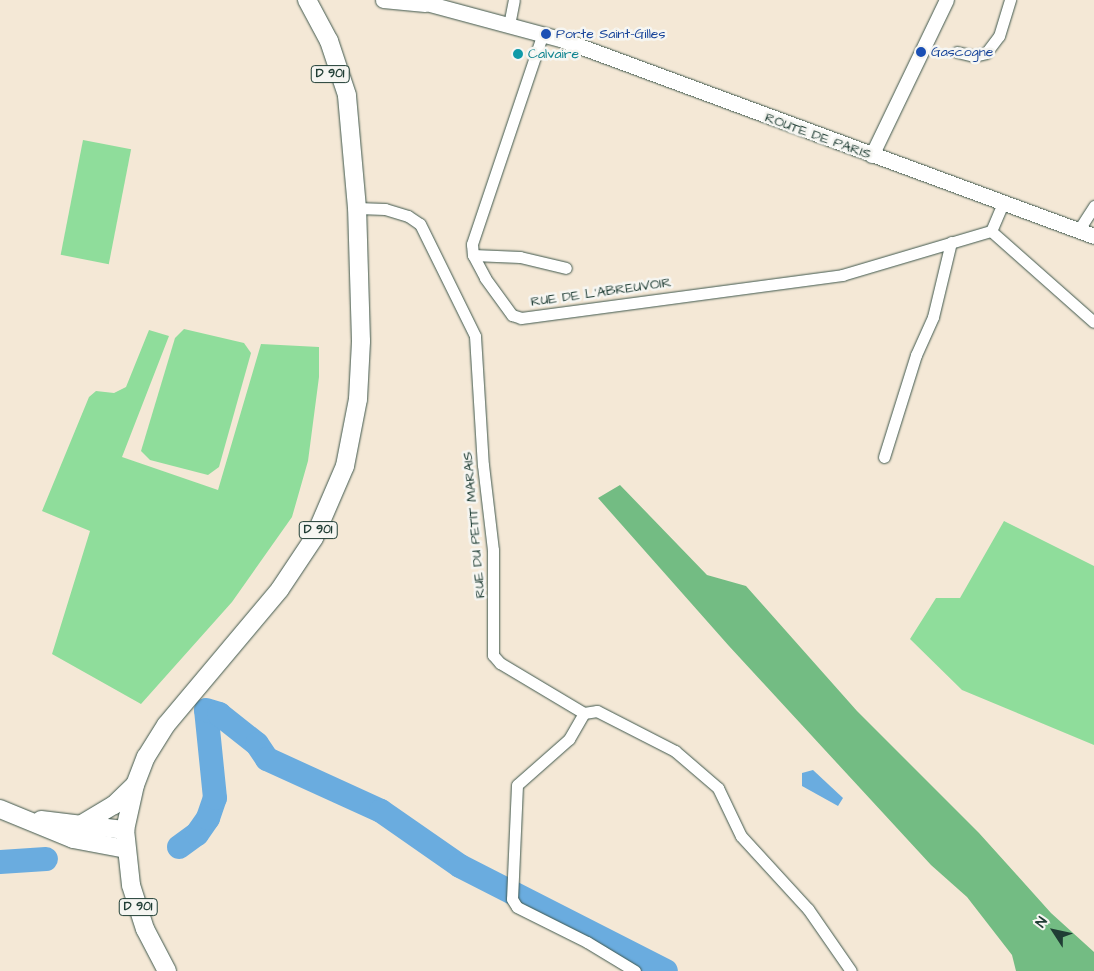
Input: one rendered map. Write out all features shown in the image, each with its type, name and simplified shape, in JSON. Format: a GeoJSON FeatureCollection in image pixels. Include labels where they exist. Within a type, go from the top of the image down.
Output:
{"type":"FeatureCollection","features":[{"type":"Feature","properties":{"kind":"main road","name":"ROUTE DE PARIS"},"geometry":{"type":"LineString","coordinates":[[383,0],[421,2],[543,33],[872,156],[1094,236]]}},
{"type":"Feature","properties":{"kind":"main road","name":"D 901"},"geometry":{"type":"LineString","coordinates":[[167,971],[144,929],[131,885],[125,830],[135,785],[146,757],[166,725],[280,588],[314,538],[329,508],[345,466],[358,399],[361,342],[357,208],[342,76],[309,3]]}},
{"type":"Feature","properties":{"kind":"main road"},"geometry":{"type":"LineString","coordinates":[[82,824],[114,806],[135,785]]}},
{"type":"Feature","properties":{"kind":"main road"},"geometry":{"type":"LineString","coordinates":[[0,809],[73,839],[126,850]]}},
{"type":"Feature","properties":{"kind":"main road"},"geometry":{"type":"LineString","coordinates":[[27,819],[125,830]]}},
{"type":"Feature","properties":{"kind":"street"},"geometry":{"type":"LineString","coordinates":[[509,25],[514,0]]}},
{"type":"Feature","properties":{"kind":"street"},"geometry":{"type":"LineString","coordinates":[[872,156],[947,0]]}},
{"type":"Feature","properties":{"kind":"street"},"geometry":{"type":"LineString","coordinates":[[957,52],[974,56],[986,53],[999,36],[1010,0]]}},
{"type":"Feature","properties":{"kind":"street"},"geometry":{"type":"LineString","coordinates":[[543,33],[472,244],[473,255],[520,257],[566,268]]}},
{"type":"Feature","properties":{"kind":"street"},"geometry":{"type":"LineString","coordinates":[[1003,203],[991,230],[1094,322]]}},
{"type":"Feature","properties":{"kind":"street"},"geometry":{"type":"LineString","coordinates":[[1078,231],[1094,206]]}},
{"type":"Feature","properties":{"kind":"street","name":"RUE DU PETIT MARAIS"},"geometry":{"type":"LineString","coordinates":[[357,208],[385,209],[408,216],[420,224],[475,336],[483,465],[493,550],[493,655],[500,663],[584,712]]}},
{"type":"Feature","properties":{"kind":"street","name":"RUE DE L'ABREUVOIR"},"geometry":{"type":"LineString","coordinates":[[473,255],[490,286],[512,315],[521,318],[842,274],[991,230]]}},
{"type":"Feature","properties":{"kind":"street"},"geometry":{"type":"LineString","coordinates":[[884,457],[916,355],[933,317],[951,242]]}},
{"type":"Feature","properties":{"kind":"street"},"geometry":{"type":"LineString","coordinates":[[635,971],[587,942],[517,907],[512,899],[518,785],[570,739],[584,712],[597,711],[675,751],[718,788],[741,836],[808,909],[851,971]]}},
{"type":"Feature","properties":{"kind":"green space"},"geometry":{"type":"Polygon","coordinates":[[[83,140],[131,149],[109,264],[61,255],[83,140]]]}},
{"type":"Feature","properties":{"kind":"green space"},"geometry":{"type":"Polygon","coordinates":[[[184,329],[244,343],[251,353],[219,467],[208,475],[150,460],[141,451],[175,338],[184,329]]]}},
{"type":"Feature","properties":{"kind":"green space"},"geometry":{"type":"Polygon","coordinates":[[[149,330],[169,336],[122,457],[218,490],[261,344],[319,347],[319,377],[308,461],[292,517],[232,602],[141,704],[52,654],[90,531],[42,511],[89,397],[96,391],[114,393],[126,387],[149,330]]]}},
{"type":"Feature","properties":{"kind":"green space"},"geometry":{"type":"Polygon","coordinates":[[[620,485],[707,575],[746,586],[857,711],[979,833],[1051,913],[1094,952],[1094,971],[1016,971],[1012,955],[967,897],[931,865],[729,646],[598,498],[620,485]]]}},
{"type":"Feature","properties":{"kind":"green space"},"geometry":{"type":"Polygon","coordinates":[[[1004,521],[1094,566],[1094,745],[962,690],[910,639],[936,598],[960,598],[1004,521]]]}},
{"type":"Feature","properties":{"kind":"water"},"geometry":{"type":"Polygon","coordinates":[[[813,770],[843,798],[838,806],[802,786],[802,773],[813,770]]]}},
{"type":"Feature","properties":{"kind":"waterway"},"geometry":{"type":"LineString","coordinates":[[179,847],[197,834],[208,818],[215,798],[206,710],[219,714],[257,744],[267,759],[381,811],[460,866],[666,971]]}},
{"type":"Feature","properties":{"kind":"waterway"},"geometry":{"type":"LineString","coordinates":[[0,862],[46,859]]}},
{"type":"Feature","properties":{"kind":"place","name":"Porte Saint-Gilles"},"geometry":{"type":"Point","coordinates":[546,34]}},
{"type":"Feature","properties":{"kind":"place","name":"Gascogne"},"geometry":{"type":"Point","coordinates":[921,52]}},
{"type":"Feature","properties":{"kind":"place","name":"Calvaire"},"geometry":{"type":"Point","coordinates":[518,54]}}]}
